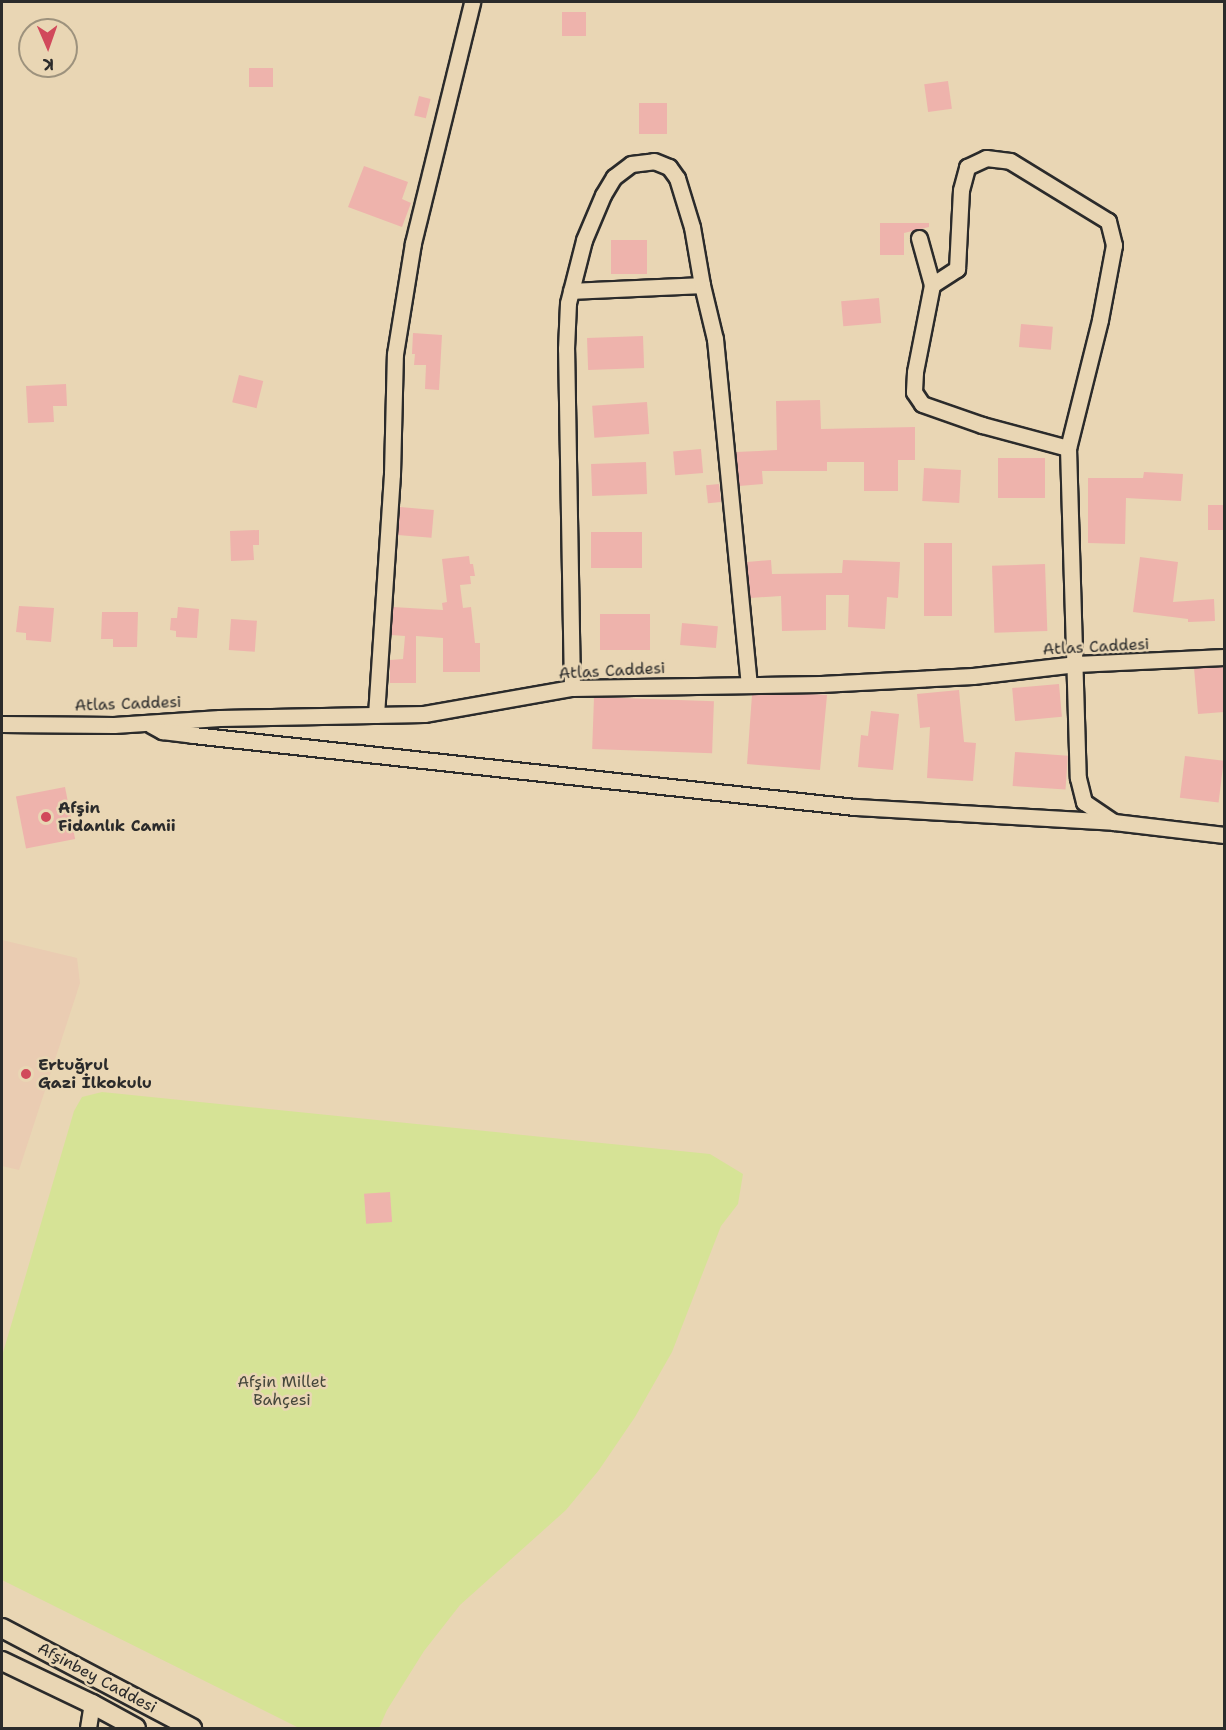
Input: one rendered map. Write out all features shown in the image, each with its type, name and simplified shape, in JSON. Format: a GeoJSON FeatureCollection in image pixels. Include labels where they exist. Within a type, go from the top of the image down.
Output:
{"type":"FeatureCollection","features":[{"type":"Feature","properties":{"kind":"main road","name":"Afşinbey Caddesi"},"geometry":{"type":"LineString","coordinates":[[2,1628],[192,1728]]}},
{"type":"Feature","properties":{"kind":"main road","name":"Afşinbey Caddesi"},"geometry":{"type":"LineString","coordinates":[[2,1661],[136,1728]]}},
{"type":"Feature","properties":{"kind":"street"},"geometry":{"type":"LineString","coordinates":[[376,715],[392,474],[395,354],[412,243],[472,2]]}},
{"type":"Feature","properties":{"kind":"street"},"geometry":{"type":"LineString","coordinates":[[932,285],[957,269],[964,178],[967,167],[986,158],[1010,161],[1108,221],[1114,245],[1100,320],[1068,448],[1078,778],[1084,802],[1114,822]]}},
{"type":"Feature","properties":{"kind":"street"},"geometry":{"type":"LineString","coordinates":[[572,688],[566,349],[568,303],[584,240],[603,195],[614,177],[631,164],[654,161],[669,167],[677,178],[692,227],[702,285],[715,339],[749,684]]}},
{"type":"Feature","properties":{"kind":"street"},"geometry":{"type":"LineString","coordinates":[[918,238],[932,285],[915,372],[914,392],[922,404],[982,425],[1068,448]]}},
{"type":"Feature","properties":{"kind":"street"},"geometry":{"type":"LineString","coordinates":[[571,291],[702,285]]}},
{"type":"Feature","properties":{"kind":"street","name":"Atlas Caddesi"},"geometry":{"type":"LineString","coordinates":[[2,724],[146,723],[220,718],[424,714],[572,688],[821,684],[973,676],[1076,664],[1224,657]]}},
{"type":"Feature","properties":{"kind":"street"},"geometry":{"type":"LineString","coordinates":[[146,723],[162,731],[843,806],[1114,822],[1224,835]]}},
{"type":"Feature","properties":{"kind":"street"},"geometry":{"type":"LineString","coordinates":[[88,1728],[92,1704]]}},
{"type":"Feature","properties":{"kind":"shaded area","name":"Ertuğrul Gazi İlkokulu"},"geometry":{"type":"Polygon","coordinates":[[[2,940],[77,958],[80,983],[19,1170],[2,1166],[2,940]]]}},
{"type":"Feature","properties":{"kind":"green space","name":"Afşin Millet Bahçesi"},"geometry":{"type":"Polygon","coordinates":[[[102,1092],[710,1154],[743,1174],[738,1204],[721,1226],[672,1352],[635,1417],[599,1470],[566,1510],[460,1605],[424,1651],[387,1710],[379,1728],[299,1728],[2,1580],[2,1356],[74,1111],[82,1097],[102,1092]]]}},
{"type":"Feature","properties":{"kind":"building"},"geometry":{"type":"Polygon","coordinates":[[[562,12],[586,12],[586,36],[562,36],[562,12]]]}},
{"type":"Feature","properties":{"kind":"building"},"geometry":{"type":"Polygon","coordinates":[[[249,68],[273,68],[273,87],[249,87],[249,68]]]}},
{"type":"Feature","properties":{"kind":"building"},"geometry":{"type":"Polygon","coordinates":[[[948,81],[952,109],[928,112],[924,84],[948,81]]]}},
{"type":"Feature","properties":{"kind":"building"},"geometry":{"type":"Polygon","coordinates":[[[419,96],[431,99],[426,118],[414,115],[419,96]]]}},
{"type":"Feature","properties":{"kind":"building"},"geometry":{"type":"Polygon","coordinates":[[[639,103],[667,103],[667,134],[639,134],[639,103]]]}},
{"type":"Feature","properties":{"kind":"building"},"geometry":{"type":"Polygon","coordinates":[[[364,166],[408,182],[402,199],[411,203],[402,227],[348,207],[364,166]]]}},
{"type":"Feature","properties":{"kind":"building"},"geometry":{"type":"Polygon","coordinates":[[[880,223],[929,223],[929,227],[904,233],[904,255],[880,255],[880,223]]]}},
{"type":"Feature","properties":{"kind":"building"},"geometry":{"type":"Polygon","coordinates":[[[611,240],[647,240],[647,274],[611,274],[611,240]]]}},
{"type":"Feature","properties":{"kind":"building"},"geometry":{"type":"Polygon","coordinates":[[[879,298],[881,323],[843,326],[841,301],[879,298]]]}},
{"type":"Feature","properties":{"kind":"building"},"geometry":{"type":"Polygon","coordinates":[[[1021,324],[1053,327],[1051,350],[1019,347],[1021,324]]]}},
{"type":"Feature","properties":{"kind":"building"},"geometry":{"type":"Polygon","coordinates":[[[413,333],[442,335],[439,390],[425,389],[426,365],[414,365],[413,333]]]}},
{"type":"Feature","properties":{"kind":"building"},"geometry":{"type":"Polygon","coordinates":[[[643,336],[644,368],[588,370],[587,338],[643,336]]]}},
{"type":"Feature","properties":{"kind":"building"},"geometry":{"type":"Polygon","coordinates":[[[239,375],[263,381],[256,408],[232,402],[239,375]]]}},
{"type":"Feature","properties":{"kind":"building"},"geometry":{"type":"Polygon","coordinates":[[[66,384],[67,406],[53,406],[54,422],[28,423],[26,386],[66,384]]]}},
{"type":"Feature","properties":{"kind":"building"},"geometry":{"type":"Polygon","coordinates":[[[820,400],[821,429],[915,427],[915,460],[898,460],[898,491],[864,491],[864,462],[827,462],[827,471],[762,471],[763,484],[739,486],[736,452],[777,450],[776,401],[820,400]]]}},
{"type":"Feature","properties":{"kind":"building"},"geometry":{"type":"Polygon","coordinates":[[[647,402],[649,434],[594,438],[592,406],[647,402]]]}},
{"type":"Feature","properties":{"kind":"building"},"geometry":{"type":"Polygon","coordinates":[[[701,449],[703,473],[675,475],[673,451],[701,449]]]}},
{"type":"Feature","properties":{"kind":"building"},"geometry":{"type":"Polygon","coordinates":[[[998,458],[1045,458],[1045,498],[998,498],[998,458]]]}},
{"type":"Feature","properties":{"kind":"building"},"geometry":{"type":"Polygon","coordinates":[[[646,462],[647,494],[592,496],[591,464],[646,462]]]}},
{"type":"Feature","properties":{"kind":"building"},"geometry":{"type":"Polygon","coordinates":[[[924,468],[961,470],[959,503],[922,501],[924,468]]]}},
{"type":"Feature","properties":{"kind":"building"},"geometry":{"type":"Polygon","coordinates":[[[1144,472],[1183,474],[1181,501],[1126,498],[1125,544],[1088,543],[1088,478],[1143,478],[1144,472]]]}},
{"type":"Feature","properties":{"kind":"building"},"geometry":{"type":"Polygon","coordinates":[[[719,484],[721,502],[708,503],[706,485],[719,484]]]}},
{"type":"Feature","properties":{"kind":"building"},"geometry":{"type":"Polygon","coordinates":[[[1208,505],[1224,505],[1224,530],[1208,530],[1208,505]]]}},
{"type":"Feature","properties":{"kind":"building"},"geometry":{"type":"Polygon","coordinates":[[[400,507],[434,510],[431,538],[398,535],[400,507]]]}},
{"type":"Feature","properties":{"kind":"building"},"geometry":{"type":"Polygon","coordinates":[[[259,530],[259,545],[253,545],[254,560],[231,561],[230,531],[259,530]]]}},
{"type":"Feature","properties":{"kind":"building"},"geometry":{"type":"Polygon","coordinates":[[[591,532],[642,532],[642,568],[591,568],[591,532]]]}},
{"type":"Feature","properties":{"kind":"building"},"geometry":{"type":"Polygon","coordinates":[[[924,543],[952,543],[952,616],[924,616],[924,543]]]}},
{"type":"Feature","properties":{"kind":"building"},"geometry":{"type":"Polygon","coordinates":[[[469,556],[475,576],[470,576],[471,584],[460,585],[463,608],[471,607],[475,643],[480,643],[480,672],[443,672],[443,638],[416,636],[416,683],[390,683],[390,660],[403,659],[405,636],[391,635],[393,607],[443,610],[442,603],[447,602],[442,559],[469,556]]]}},
{"type":"Feature","properties":{"kind":"building"},"geometry":{"type":"Polygon","coordinates":[[[1140,557],[1178,562],[1173,602],[1214,599],[1215,621],[1188,622],[1188,619],[1133,612],[1140,557]]]}},
{"type":"Feature","properties":{"kind":"building"},"geometry":{"type":"Polygon","coordinates":[[[771,560],[772,574],[842,573],[843,560],[900,562],[898,598],[887,597],[885,629],[848,627],[849,595],[826,595],[826,630],[782,631],[781,596],[750,598],[747,562],[771,560]]]}},
{"type":"Feature","properties":{"kind":"building"},"geometry":{"type":"Polygon","coordinates":[[[1045,564],[1047,631],[994,633],[992,566],[1045,564]]]}},
{"type":"Feature","properties":{"kind":"building"},"geometry":{"type":"Polygon","coordinates":[[[19,606],[54,608],[51,642],[26,640],[26,633],[16,632],[19,606]]]}},
{"type":"Feature","properties":{"kind":"building"},"geometry":{"type":"Polygon","coordinates":[[[178,607],[199,609],[197,638],[176,637],[176,631],[170,630],[171,618],[177,618],[178,607]]]}},
{"type":"Feature","properties":{"kind":"building"},"geometry":{"type":"Polygon","coordinates":[[[102,612],[138,612],[137,647],[113,647],[113,639],[101,639],[102,612]]]}},
{"type":"Feature","properties":{"kind":"building"},"geometry":{"type":"Polygon","coordinates":[[[600,614],[650,614],[650,650],[600,650],[600,614]]]}},
{"type":"Feature","properties":{"kind":"building"},"geometry":{"type":"Polygon","coordinates":[[[231,619],[257,621],[255,652],[229,650],[231,619]]]}},
{"type":"Feature","properties":{"kind":"building"},"geometry":{"type":"Polygon","coordinates":[[[682,623],[718,626],[716,648],[680,645],[682,623]]]}},
{"type":"Feature","properties":{"kind":"building"},"geometry":{"type":"Polygon","coordinates":[[[1224,667],[1224,712],[1198,714],[1194,668],[1224,667]]]}},
{"type":"Feature","properties":{"kind":"building"},"geometry":{"type":"Polygon","coordinates":[[[1059,684],[1062,717],[1015,721],[1012,688],[1059,684]]]}},
{"type":"Feature","properties":{"kind":"building"},"geometry":{"type":"Polygon","coordinates":[[[959,690],[964,742],[976,743],[973,781],[927,778],[930,727],[920,728],[917,694],[959,690]]]}},
{"type":"Feature","properties":{"kind":"building"},"geometry":{"type":"Polygon","coordinates":[[[752,695],[827,695],[820,770],[747,764],[752,695]]]}},
{"type":"Feature","properties":{"kind":"building"},"geometry":{"type":"Polygon","coordinates":[[[594,697],[714,701],[712,753],[592,749],[594,697]]]}},
{"type":"Feature","properties":{"kind":"building"},"geometry":{"type":"Polygon","coordinates":[[[871,711],[899,714],[893,770],[858,767],[861,735],[868,736],[871,711]]]}},
{"type":"Feature","properties":{"kind":"building"},"geometry":{"type":"Polygon","coordinates":[[[1015,752],[1068,756],[1065,790],[1013,786],[1015,752]]]}},
{"type":"Feature","properties":{"kind":"building"},"geometry":{"type":"Polygon","coordinates":[[[1185,756],[1224,761],[1219,802],[1180,798],[1185,756]]]}},
{"type":"Feature","properties":{"kind":"building","name":"Afşin Fidanlık Camii"},"geometry":{"type":"Polygon","coordinates":[[[65,787],[75,839],[26,849],[16,797],[65,787]]]}},
{"type":"Feature","properties":{"kind":"building"},"geometry":{"type":"Polygon","coordinates":[[[390,1192],[392,1222],[366,1224],[364,1194],[390,1192]]]}},
{"type":"Feature","properties":{"kind":"place","name":"Afşin Fidanlık Camii"},"geometry":{"type":"Point","coordinates":[46,817]}},
{"type":"Feature","properties":{"kind":"place","name":"Ertuğrul Gazi İlkokulu"},"geometry":{"type":"Point","coordinates":[26,1074]}}]}
